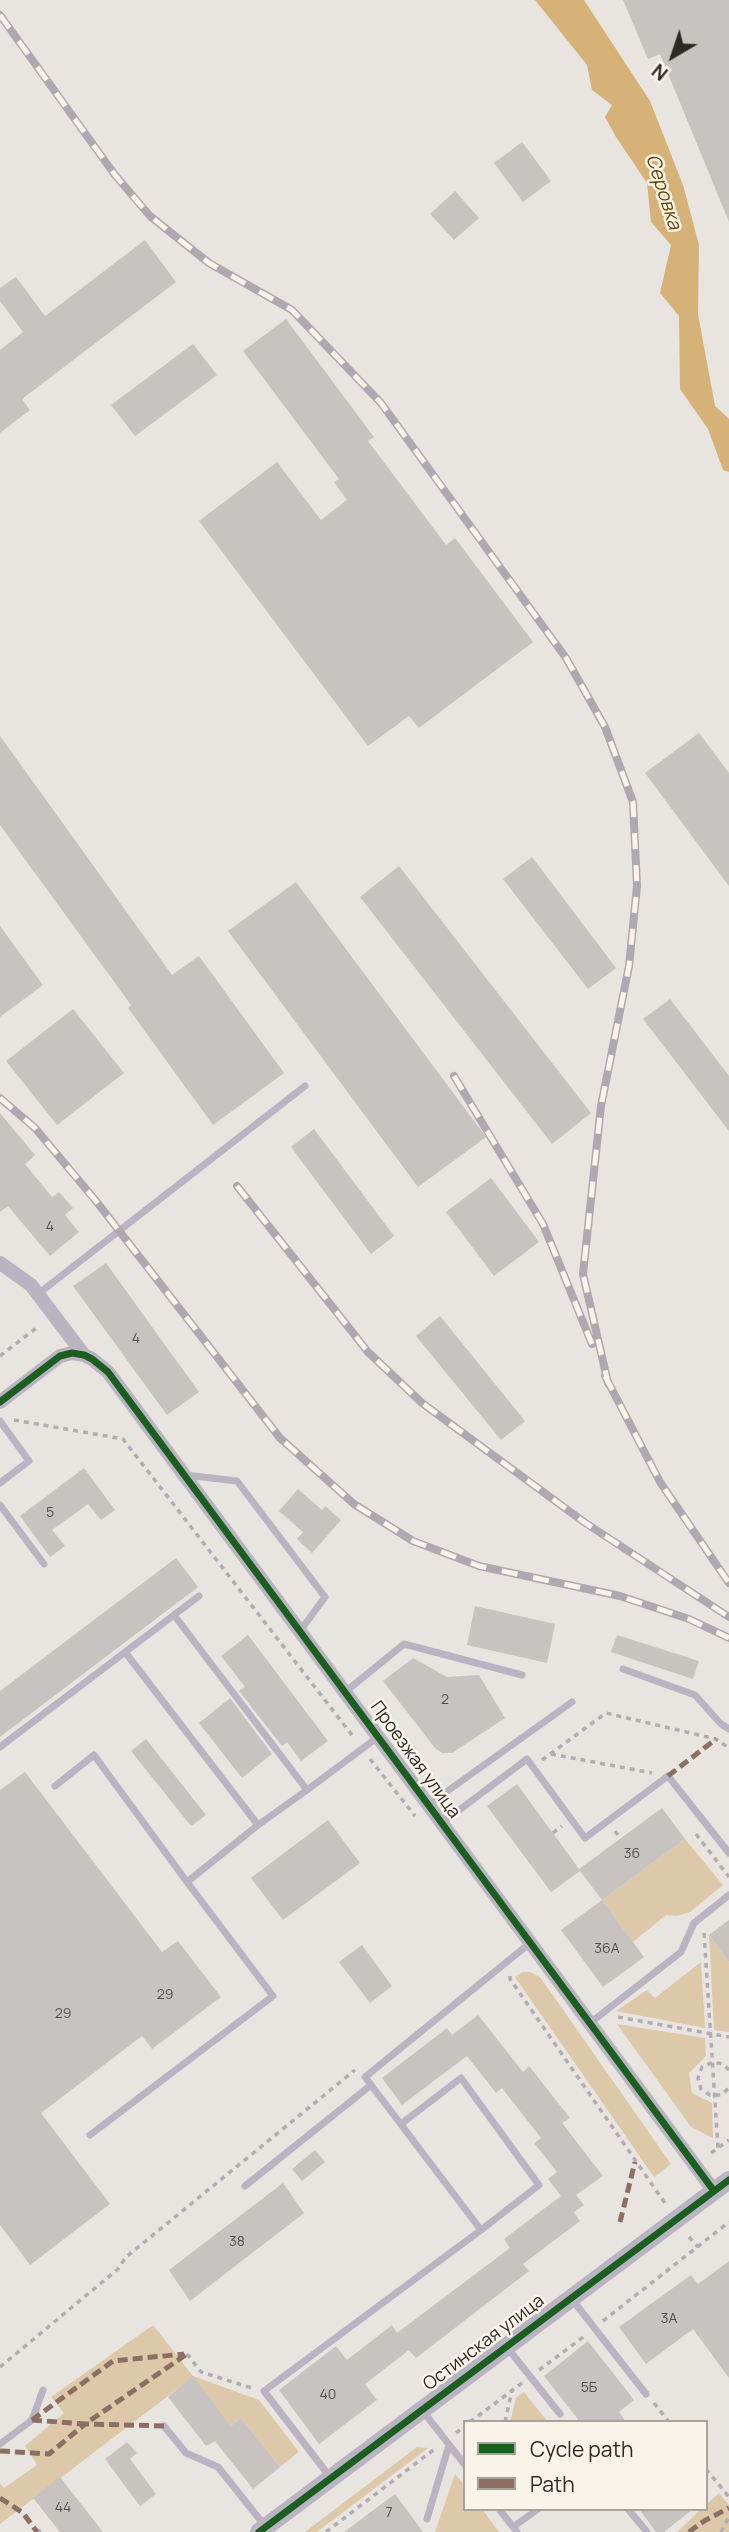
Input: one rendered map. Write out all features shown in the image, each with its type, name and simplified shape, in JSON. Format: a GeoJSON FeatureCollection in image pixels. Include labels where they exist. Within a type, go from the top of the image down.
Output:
{"type":"FeatureCollection","features":[{"type":"Feature","properties":{"kind":"street","name":"Проезжая улица"},"geometry":{"type":"LineString","coordinates":[[0,1264],[31,1285],[84,1355],[108,1372],[713,2191]]}},
{"type":"Feature","properties":{"kind":"street"},"geometry":{"type":"LineString","coordinates":[[0,1402],[60,1356],[72,1353],[84,1355]]}},
{"type":"Feature","properties":{"kind":"street","name":"Остинская улица"},"geometry":{"type":"LineString","coordinates":[[262,2529],[729,2180]]}},
{"type":"Feature","properties":{"kind":"lane"},"geometry":{"type":"LineString","coordinates":[[37,1294],[305,1086]]}},
{"type":"Feature","properties":{"kind":"lane"},"geometry":{"type":"LineString","coordinates":[[0,1483],[29,1461],[1,1422]]}},
{"type":"Feature","properties":{"kind":"lane"},"geometry":{"type":"LineString","coordinates":[[184,1475],[237,1481],[325,1597],[300,1632]]}},
{"type":"Feature","properties":{"kind":"lane"},"geometry":{"type":"LineString","coordinates":[[0,1505],[44,1564]]}},
{"type":"Feature","properties":{"kind":"lane"},"geometry":{"type":"LineString","coordinates":[[0,1747],[199,1596]]}},
{"type":"Feature","properties":{"kind":"lane"},"geometry":{"type":"LineString","coordinates":[[174,1615],[307,1790]]}},
{"type":"Feature","properties":{"kind":"lane"},"geometry":{"type":"LineString","coordinates":[[345,1692],[404,1644],[522,1675]]}},
{"type":"Feature","properties":{"kind":"lane"},"geometry":{"type":"LineString","coordinates":[[125,1652],[258,1825]]}},
{"type":"Feature","properties":{"kind":"lane"},"geometry":{"type":"LineString","coordinates":[[623,1669],[695,1695],[721,1724],[729,1728]]}},
{"type":"Feature","properties":{"kind":"lane"},"geometry":{"type":"LineString","coordinates":[[428,1805],[572,1702]]}},
{"type":"Feature","properties":{"kind":"lane"},"geometry":{"type":"LineString","coordinates":[[187,1882],[258,1825],[378,1737]]}},
{"type":"Feature","properties":{"kind":"lane"},"geometry":{"type":"LineString","coordinates":[[55,1786],[94,1755],[273,1996],[90,2135]]}},
{"type":"Feature","properties":{"kind":"lane"},"geometry":{"type":"LineString","coordinates":[[442,1823],[527,1759],[585,1838],[668,1776],[729,1853]]}},
{"type":"Feature","properties":{"kind":"lane"},"geometry":{"type":"LineString","coordinates":[[590,2023],[681,1952],[694,1923],[729,1895]]}},
{"type":"Feature","properties":{"kind":"lane"},"geometry":{"type":"LineString","coordinates":[[481,2230],[365,2077],[530,1943]]}},
{"type":"Feature","properties":{"kind":"lane"},"geometry":{"type":"LineString","coordinates":[[331,2478],[264,2391],[539,2185],[461,2078],[401,2124]]}},
{"type":"Feature","properties":{"kind":"lane"},"geometry":{"type":"LineString","coordinates":[[245,2186],[371,2085]]}},
{"type":"Feature","properties":{"kind":"lane"},"geometry":{"type":"LineString","coordinates":[[571,2298],[646,2394]]}},
{"type":"Feature","properties":{"kind":"lane"},"geometry":{"type":"LineString","coordinates":[[506,2346],[560,2414]]}},
{"type":"Feature","properties":{"kind":"lane"},"geometry":{"type":"LineString","coordinates":[[0,2444],[32,2420],[43,2390]]}},
{"type":"Feature","properties":{"kind":"lane"},"geometry":{"type":"LineString","coordinates":[[421,2410],[463,2463]]}},
{"type":"Feature","properties":{"kind":"lane"},"geometry":{"type":"LineString","coordinates":[[164,2426],[186,2453],[218,2467],[262,2529]]}},
{"type":"Feature","properties":{"kind":"lane"},"geometry":{"type":"LineString","coordinates":[[427,2519],[447,2443]]}},
{"type":"Feature","properties":{"kind":"lane"},"geometry":{"type":"LineString","coordinates":[[501,2511],[515,2530],[536,2511]]}},
{"type":"Feature","properties":{"kind":"lane"},"geometry":{"type":"LineString","coordinates":[[630,2511],[647,2532]]}},
{"type":"Feature","properties":{"kind":"path"},"geometry":{"type":"LineString","coordinates":[[0,1356],[39,1326]]}},
{"type":"Feature","properties":{"kind":"path"},"geometry":{"type":"LineString","coordinates":[[1,1422],[7,1418],[123,1439],[421,1824]]}},
{"type":"Feature","properties":{"kind":"path"},"geometry":{"type":"LineString","coordinates":[[533,1767],[606,1713],[716,1739],[729,1748]]}},
{"type":"Feature","properties":{"kind":"path"},"geometry":{"type":"LineString","coordinates":[[551,1754],[668,1776]]}},
{"type":"Feature","properties":{"kind":"path"},"geometry":{"type":"LineString","coordinates":[[553,1833],[563,1825]]}},
{"type":"Feature","properties":{"kind":"path"},"geometry":{"type":"LineString","coordinates":[[613,1829],[620,1838]]}},
{"type":"Feature","properties":{"kind":"path"},"geometry":{"type":"LineString","coordinates":[[696,1834],[729,1877]]}},
{"type":"Feature","properties":{"kind":"path"},"geometry":{"type":"LineString","coordinates":[[703,1930],[718,2148]]}},
{"type":"Feature","properties":{"kind":"path"},"geometry":{"type":"LineString","coordinates":[[510,1979],[667,2207]]}},
{"type":"Feature","properties":{"kind":"path"},"geometry":{"type":"LineString","coordinates":[[603,2014],[729,2037]]}},
{"type":"Feature","properties":{"kind":"path"},"geometry":{"type":"LineString","coordinates":[[729,2070],[723,2064],[713,2062],[702,2067],[698,2078],[698,2083],[705,2093],[716,2096],[729,2088]]}},
{"type":"Feature","properties":{"kind":"path"},"geometry":{"type":"LineString","coordinates":[[0,2367],[118,2269],[126,2257],[362,2065]]}},
{"type":"Feature","properties":{"kind":"path"},"geometry":{"type":"LineString","coordinates":[[711,2153],[729,2140]]}},
{"type":"Feature","properties":{"kind":"path"},"geometry":{"type":"LineString","coordinates":[[690,2237],[698,2247],[729,2222]]}},
{"type":"Feature","properties":{"kind":"path"},"geometry":{"type":"LineString","coordinates":[[187,2354],[201,2372],[264,2391]]}},
{"type":"Feature","properties":{"kind":"path"},"geometry":{"type":"LineString","coordinates":[[505,2420],[512,2390]]}},
{"type":"Feature","properties":{"kind":"path"},"geometry":{"type":"LineString","coordinates":[[646,2394],[667,2420]]}},
{"type":"Feature","properties":{"kind":"path"},"geometry":{"type":"LineString","coordinates":[[327,2532],[447,2443],[463,2428]]}},
{"type":"Feature","properties":{"kind":"path"},"geometry":{"type":"LineString","coordinates":[[708,2471],[729,2497]]}},
{"type":"Feature","properties":{"kind":"path"},"geometry":{"type":"LineString","coordinates":[[721,2532],[729,2517]]}},
{"type":"Feature","properties":{"kind":"shaded area"},"geometry":{"type":"Polygon","coordinates":[[[685,1839],[723,1885],[690,1912],[677,1916],[666,1915],[633,1942],[602,1900],[685,1839]]]}},
{"type":"Feature","properties":{"kind":"shaded area"},"geometry":{"type":"Polygon","coordinates":[[[709,1935],[729,1962],[729,2032],[714,2030],[709,1935]]]}},
{"type":"Feature","properties":{"kind":"shaded area"},"geometry":{"type":"Polygon","coordinates":[[[701,1962],[705,2028],[616,2011],[647,1990],[655,1998],[701,1962]]]}},
{"type":"Feature","properties":{"kind":"shaded area"},"geometry":{"type":"Polygon","coordinates":[[[522,1972],[530,1972],[540,1977],[671,2164],[654,2177],[515,1977],[522,1972]]]}},
{"type":"Feature","properties":{"kind":"shaded area"},"geometry":{"type":"Polygon","coordinates":[[[617,2024],[705,2038],[706,2056],[689,2073],[692,2093],[712,2103],[713,2138],[691,2127],[617,2024]]]}},
{"type":"Feature","properties":{"kind":"shaded area"},"geometry":{"type":"Polygon","coordinates":[[[153,2325],[193,2376],[259,2400],[299,2452],[280,2467],[241,2418],[231,2426],[193,2377],[0,2524],[0,2484],[4,2488],[37,2465],[25,2446],[64,2413],[51,2397],[153,2325]]]}},
{"type":"Feature","properties":{"kind":"shaded area"},"geometry":{"type":"Polygon","coordinates":[[[524,2392],[546,2420],[510,2420],[516,2398],[524,2392]]]}},
{"type":"Feature","properties":{"kind":"shaded area"},"geometry":{"type":"Polygon","coordinates":[[[417,2447],[428,2448],[317,2532],[305,2532],[417,2447]]]}},
{"type":"Feature","properties":{"kind":"shaded area"},"geometry":{"type":"Polygon","coordinates":[[[455,2474],[463,2484],[463,2511],[483,2511],[499,2532],[435,2532],[455,2474]]]}},
{"type":"Feature","properties":{"kind":"shaded area"},"geometry":{"type":"Polygon","coordinates":[[[719,2493],[729,2505],[729,2532],[677,2532],[699,2511],[708,2511],[708,2503],[719,2493]]]}},
{"type":"Feature","properties":{"kind":"water","name":"Серовка"},"geometry":{"type":"Polygon","coordinates":[[[535,0],[584,0],[650,101],[683,185],[699,245],[698,314],[715,406],[729,419],[729,472],[723,470],[708,429],[680,389],[679,316],[660,293],[671,245],[651,222],[647,183],[605,117],[612,105],[592,90],[587,65],[535,0]]]}},
{"type":"Feature","properties":{"kind":"building"},"geometry":{"type":"Polygon","coordinates":[[[623,0],[729,0],[729,222],[660,54],[648,59],[623,0]]]}},
{"type":"Feature","properties":{"kind":"building"},"geometry":{"type":"Polygon","coordinates":[[[522,142],[551,181],[523,202],[494,163],[522,142]]]}},
{"type":"Feature","properties":{"kind":"building"},"geometry":{"type":"Polygon","coordinates":[[[455,191],[479,218],[454,240],[430,214],[455,191]]]}},
{"type":"Feature","properties":{"kind":"building"},"geometry":{"type":"Polygon","coordinates":[[[145,240],[176,282],[22,399],[30,410],[0,433],[0,350],[23,332],[0,301],[0,288],[16,277],[45,316],[145,240]]]}},
{"type":"Feature","properties":{"kind":"building"},"geometry":{"type":"Polygon","coordinates":[[[286,319],[374,437],[368,441],[446,545],[455,538],[533,642],[419,728],[409,716],[368,746],[199,521],[277,462],[321,520],[347,500],[334,482],[339,479],[243,351],[286,319]]]}},
{"type":"Feature","properties":{"kind":"building"},"geometry":{"type":"Polygon","coordinates":[[[193,344],[217,375],[135,436],[111,405],[193,344]]]}},
{"type":"Feature","properties":{"kind":"building"},"geometry":{"type":"Polygon","coordinates":[[[699,733],[729,773],[729,886],[645,773],[699,733]]]}},
{"type":"Feature","properties":{"kind":"building"},"geometry":{"type":"Polygon","coordinates":[[[0,736],[172,975],[199,956],[284,1073],[213,1125],[128,1008],[131,1005],[0,825],[0,736]]]}},
{"type":"Feature","properties":{"kind":"building"},"geometry":{"type":"Polygon","coordinates":[[[532,857],[616,968],[588,989],[503,879],[532,857]]]}},
{"type":"Feature","properties":{"kind":"building"},"geometry":{"type":"Polygon","coordinates":[[[399,866],[591,1113],[552,1144],[360,897],[399,866]]]}},
{"type":"Feature","properties":{"kind":"building"},"geometry":{"type":"Polygon","coordinates":[[[296,882],[486,1137],[418,1187],[228,931],[296,882]]]}},
{"type":"Feature","properties":{"kind":"building"},"geometry":{"type":"Polygon","coordinates":[[[0,926],[43,985],[0,1017],[0,926]]]}},
{"type":"Feature","properties":{"kind":"building"},"geometry":{"type":"Polygon","coordinates":[[[670,999],[729,1076],[729,1131],[643,1019],[670,999]]]}},
{"type":"Feature","properties":{"kind":"building"},"geometry":{"type":"Polygon","coordinates":[[[73,1009],[124,1073],[57,1125],[6,1061],[73,1009]]]}},
{"type":"Feature","properties":{"kind":"building"},"geometry":{"type":"Polygon","coordinates":[[[0,1113],[35,1155],[25,1164],[52,1197],[59,1192],[73,1208],[65,1215],[79,1232],[50,1256],[8,1206],[0,1212],[0,1113]]]}},
{"type":"Feature","properties":{"kind":"building"},"geometry":{"type":"Polygon","coordinates":[[[314,1129],[394,1236],[371,1254],[291,1147],[314,1129]]]}},
{"type":"Feature","properties":{"kind":"building"},"geometry":{"type":"Polygon","coordinates":[[[491,1178],[539,1242],[494,1276],[446,1212],[491,1178]]]}},
{"type":"Feature","properties":{"kind":"building"},"geometry":{"type":"Polygon","coordinates":[[[106,1263],[199,1392],[167,1415],[73,1286],[106,1263]]]}},
{"type":"Feature","properties":{"kind":"building"},"geometry":{"type":"Polygon","coordinates":[[[440,1316],[525,1421],[501,1440],[416,1336],[440,1316]]]}},
{"type":"Feature","properties":{"kind":"building"},"geometry":{"type":"Polygon","coordinates":[[[84,1468],[115,1510],[101,1520],[88,1504],[52,1530],[65,1546],[50,1557],[20,1516],[84,1468]]]}},
{"type":"Feature","properties":{"kind":"building"},"geometry":{"type":"Polygon","coordinates":[[[298,1489],[322,1510],[325,1506],[341,1520],[312,1553],[297,1539],[303,1532],[279,1511],[298,1489]]]}},
{"type":"Feature","properties":{"kind":"building"},"geometry":{"type":"Polygon","coordinates":[[[176,1558],[198,1587],[0,1737],[0,1691],[176,1558]]]}},
{"type":"Feature","properties":{"kind":"building"},"geometry":{"type":"Polygon","coordinates":[[[475,1606],[555,1624],[547,1663],[467,1645],[475,1606]]]}},
{"type":"Feature","properties":{"kind":"building"},"geometry":{"type":"Polygon","coordinates":[[[248,1635],[328,1741],[301,1761],[287,1742],[282,1746],[239,1691],[245,1687],[221,1656],[248,1635]]]}},
{"type":"Feature","properties":{"kind":"building"},"geometry":{"type":"Polygon","coordinates":[[[617,1635],[699,1661],[693,1679],[611,1652],[617,1635]]]}},
{"type":"Feature","properties":{"kind":"building"},"geometry":{"type":"Polygon","coordinates":[[[413,1658],[447,1677],[479,1675],[505,1718],[452,1753],[442,1753],[435,1748],[383,1681],[413,1658]]]}},
{"type":"Feature","properties":{"kind":"building"},"geometry":{"type":"Polygon","coordinates":[[[230,1698],[272,1754],[242,1778],[199,1723],[230,1698]]]}},
{"type":"Feature","properties":{"kind":"building"},"geometry":{"type":"Polygon","coordinates":[[[146,1739],[206,1815],[191,1826],[131,1751],[146,1739]]]}},
{"type":"Feature","properties":{"kind":"building"},"geometry":{"type":"Polygon","coordinates":[[[25,1772],[162,1952],[178,1941],[221,1997],[152,2049],[142,2036],[41,2113],[110,2204],[30,2265],[0,2225],[0,1790],[25,1772]]]}},
{"type":"Feature","properties":{"kind":"building"},"geometry":{"type":"Polygon","coordinates":[[[517,1784],[579,1869],[662,1808],[685,1839],[602,1900],[580,1871],[551,1892],[487,1806],[517,1784]]]}},
{"type":"Feature","properties":{"kind":"building"},"geometry":{"type":"Polygon","coordinates":[[[328,1820],[360,1863],[283,1920],[251,1878],[328,1820]]]}},
{"type":"Feature","properties":{"kind":"building"},"geometry":{"type":"Polygon","coordinates":[[[602,1900],[644,1957],[603,1987],[561,1930],[602,1900]]]}},
{"type":"Feature","properties":{"kind":"building"},"geometry":{"type":"Polygon","coordinates":[[[729,1920],[729,1962],[709,1935],[729,1920]]]}},
{"type":"Feature","properties":{"kind":"building"},"geometry":{"type":"Polygon","coordinates":[[[362,1945],[392,1986],[370,2003],[339,1962],[362,1945]]]}},
{"type":"Feature","properties":{"kind":"building"},"geometry":{"type":"Polygon","coordinates":[[[478,2015],[523,2072],[529,2066],[570,2118],[562,2123],[603,2176],[576,2195],[584,2205],[574,2212],[580,2221],[523,2264],[529,2271],[416,2358],[409,2350],[365,2384],[377,2400],[319,2444],[279,2390],[336,2346],[347,2360],[392,2325],[397,2333],[510,2248],[504,2239],[561,2196],[548,2179],[557,2172],[534,2143],[541,2138],[502,2088],[496,2093],[467,2056],[402,2105],[382,2078],[447,2028],[452,2035],[478,2015]]]}},
{"type":"Feature","properties":{"kind":"building"},"geometry":{"type":"Polygon","coordinates":[[[315,2150],[325,2162],[302,2181],[292,2169],[315,2150]]]}},
{"type":"Feature","properties":{"kind":"building"},"geometry":{"type":"Polygon","coordinates":[[[283,2183],[304,2213],[190,2301],[169,2270],[283,2183]]]}},
{"type":"Feature","properties":{"kind":"building"},"geometry":{"type":"Polygon","coordinates":[[[729,2261],[729,2378],[693,2329],[646,2364],[619,2327],[691,2275],[698,2284],[729,2261]]]}},
{"type":"Feature","properties":{"kind":"building"},"geometry":{"type":"Polygon","coordinates":[[[588,2341],[634,2400],[619,2412],[625,2420],[578,2420],[544,2376],[588,2341]]]}},
{"type":"Feature","properties":{"kind":"building"},"geometry":{"type":"Polygon","coordinates":[[[193,2376],[231,2426],[241,2418],[280,2467],[253,2489],[215,2441],[206,2446],[168,2397],[193,2376]]]}},
{"type":"Feature","properties":{"kind":"building"},"geometry":{"type":"Polygon","coordinates":[[[127,2442],[137,2453],[130,2459],[156,2494],[140,2506],[105,2459],[127,2442]]]}},
{"type":"Feature","properties":{"kind":"building"},"geometry":{"type":"Polygon","coordinates":[[[60,2477],[103,2532],[60,2532],[33,2498],[60,2477]]]}},
{"type":"Feature","properties":{"kind":"building"},"geometry":{"type":"Polygon","coordinates":[[[395,2494],[423,2532],[344,2532],[395,2494]]]}},
{"type":"Feature","properties":{"kind":"building"},"geometry":{"type":"Polygon","coordinates":[[[640,2511],[690,2511],[664,2532],[656,2532],[640,2511]]]}},
{"type":"Feature","properties":{"kind":"railway"},"geometry":{"type":"LineString","coordinates":[[0,15],[115,175],[150,216],[209,263],[292,310],[381,403],[566,658],[605,727],[633,802],[637,886],[629,966],[601,1106],[583,1274],[608,1383]]}},
{"type":"Feature","properties":{"kind":"railway"},"geometry":{"type":"LineString","coordinates":[[454,1076],[543,1224],[592,1344]]}},
{"type":"Feature","properties":{"kind":"railway"},"geometry":{"type":"LineString","coordinates":[[0,1098],[35,1128],[96,1201],[280,1438],[354,1504],[413,1541],[479,1566],[620,1596],[689,1619],[729,1638]]}},
{"type":"Feature","properties":{"kind":"railway"},"geometry":{"type":"LineString","coordinates":[[237,1186],[368,1352],[422,1403],[584,1522],[729,1617]]}},
{"type":"Feature","properties":{"kind":"railway"},"geometry":{"type":"LineString","coordinates":[[605,1376],[660,1482],[729,1583]]}},
{"type":"Feature","properties":{"kind":"marked path"},"geometry":{"type":"LineString","coordinates":[[668,1776],[716,1739]]}},
{"type":"Feature","properties":{"kind":"marked path"},"geometry":{"type":"LineString","coordinates":[[620,2222],[635,2162]]}},
{"type":"Feature","properties":{"kind":"marked path"},"geometry":{"type":"LineString","coordinates":[[32,2420],[113,2361],[184,2354]]}},
{"type":"Feature","properties":{"kind":"marked path"},"geometry":{"type":"LineString","coordinates":[[32,2420],[85,2424],[187,2354]]}},
{"type":"Feature","properties":{"kind":"marked path"},"geometry":{"type":"LineString","coordinates":[[0,2451],[49,2454],[85,2424],[164,2426]]}},
{"type":"Feature","properties":{"kind":"marked path"},"geometry":{"type":"LineString","coordinates":[[0,2498],[23,2513],[37,2532]]}},
{"type":"Feature","properties":{"kind":"marked path"},"geometry":{"type":"LineString","coordinates":[[689,2532],[729,2508]]}},
{"type":"Feature","properties":{"kind":"cycle path"},"geometry":{"type":"LineString","coordinates":[[0,1402],[60,1356],[72,1353],[84,1355],[108,1372],[714,2191]]}},
{"type":"Feature","properties":{"kind":"cycle path"},"geometry":{"type":"LineString","coordinates":[[259,2532],[729,2180]]}}]}
